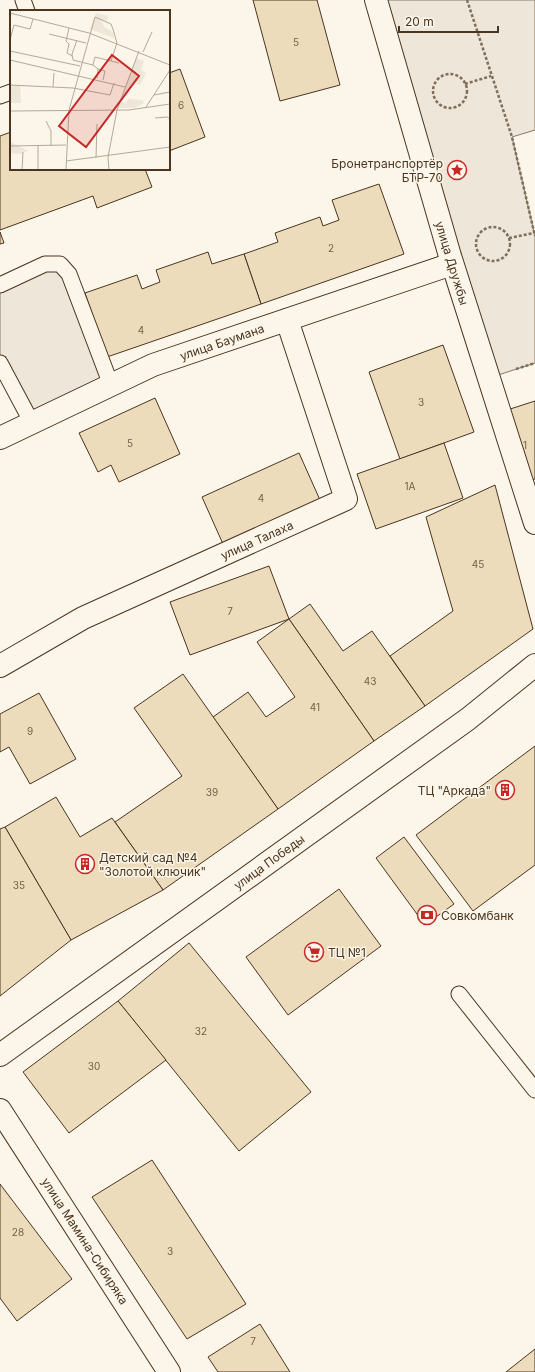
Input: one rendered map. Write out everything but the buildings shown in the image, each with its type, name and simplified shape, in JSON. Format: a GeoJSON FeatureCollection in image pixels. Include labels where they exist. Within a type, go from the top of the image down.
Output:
{"type":"FeatureCollection","features":[{"type":"Feature","properties":{"kind":"street","name":"улица Дружбы"},"geometry":{"type":"LineString","coordinates":[[376,0],[452,264],[535,523]]}},
{"type":"Feature","properties":{"kind":"street","name":"улица Баумана"},"geometry":{"type":"LineString","coordinates":[[0,438],[153,365],[452,264]]}},
{"type":"Feature","properties":{"kind":"street","name":"улица Талаха"},"geometry":{"type":"LineString","coordinates":[[0,666],[83,618],[346,500],[287,320]]}},
{"type":"Feature","properties":{"kind":"street","name":"улица Победы"},"geometry":{"type":"LineString","coordinates":[[0,1055],[468,719],[535,665]]}},
{"type":"Feature","properties":{"kind":"street","name":"улица Мамина-Сибиряка"},"geometry":{"type":"LineString","coordinates":[[0,1110],[169,1372]]}},
{"type":"Feature","properties":{"kind":"lane"},"geometry":{"type":"LineString","coordinates":[[23,0],[27,10]]}},
{"type":"Feature","properties":{"kind":"lane"},"geometry":{"type":"LineString","coordinates":[[0,96],[10,92]]}},
{"type":"Feature","properties":{"kind":"lane"},"geometry":{"type":"LineString","coordinates":[[0,285],[45,264],[60,264],[69,274],[111,385]]}},
{"type":"Feature","properties":{"kind":"lane"},"geometry":{"type":"LineString","coordinates":[[0,363],[32,423]]}},
{"type":"Feature","properties":{"kind":"lane"},"geometry":{"type":"LineString","coordinates":[[459,994],[535,1090]]}},
{"type":"Feature","properties":{"kind":"path"},"geometry":{"type":"LineString","coordinates":[[467,0],[512,137],[535,234],[509,238]]}},
{"type":"Feature","properties":{"kind":"path"},"geometry":{"type":"LineString","coordinates":[[451,74],[457,76],[465,84],[466,94],[464,99],[456,107],[445,107],[436,101],[434,96],[434,86],[441,77],[451,74]]}},
{"type":"Feature","properties":{"kind":"path"},"geometry":{"type":"LineString","coordinates":[[465,84],[491,76]]}},
{"type":"Feature","properties":{"kind":"path"},"geometry":{"type":"LineString","coordinates":[[496,227],[502,229],[509,238],[510,249],[507,254],[498,261],[486,260],[481,257],[476,247],[477,236],[485,228],[496,227]]}},
{"type":"Feature","properties":{"kind":"shaded area"},"geometry":{"type":"Polygon","coordinates":[[[376,0],[535,0],[535,130],[512,137],[535,236],[535,363],[489,378],[376,0]]]}},
{"type":"Feature","properties":{"kind":"shaded area"},"geometry":{"type":"Polygon","coordinates":[[[60,264],[111,385],[32,423],[0,363],[0,285],[60,264]]]}},
{"type":"Feature","properties":{"kind":"place","name":"Бронетранспортёр БТР-70"},"geometry":{"type":"Point","coordinates":[457,170]}},
{"type":"Feature","properties":{"kind":"place","name":"ТЦ \"Аркада\""},"geometry":{"type":"Point","coordinates":[505,790]}},
{"type":"Feature","properties":{"kind":"place","name":"Детский сад №4 \"Золотой ключик\""},"geometry":{"type":"Point","coordinates":[85,864]}},
{"type":"Feature","properties":{"kind":"place","name":"Совкомбанк"},"geometry":{"type":"Point","coordinates":[427,915]}},
{"type":"Feature","properties":{"kind":"place","name":"ТЦ №1"},"geometry":{"type":"Point","coordinates":[314,952]}}]}
